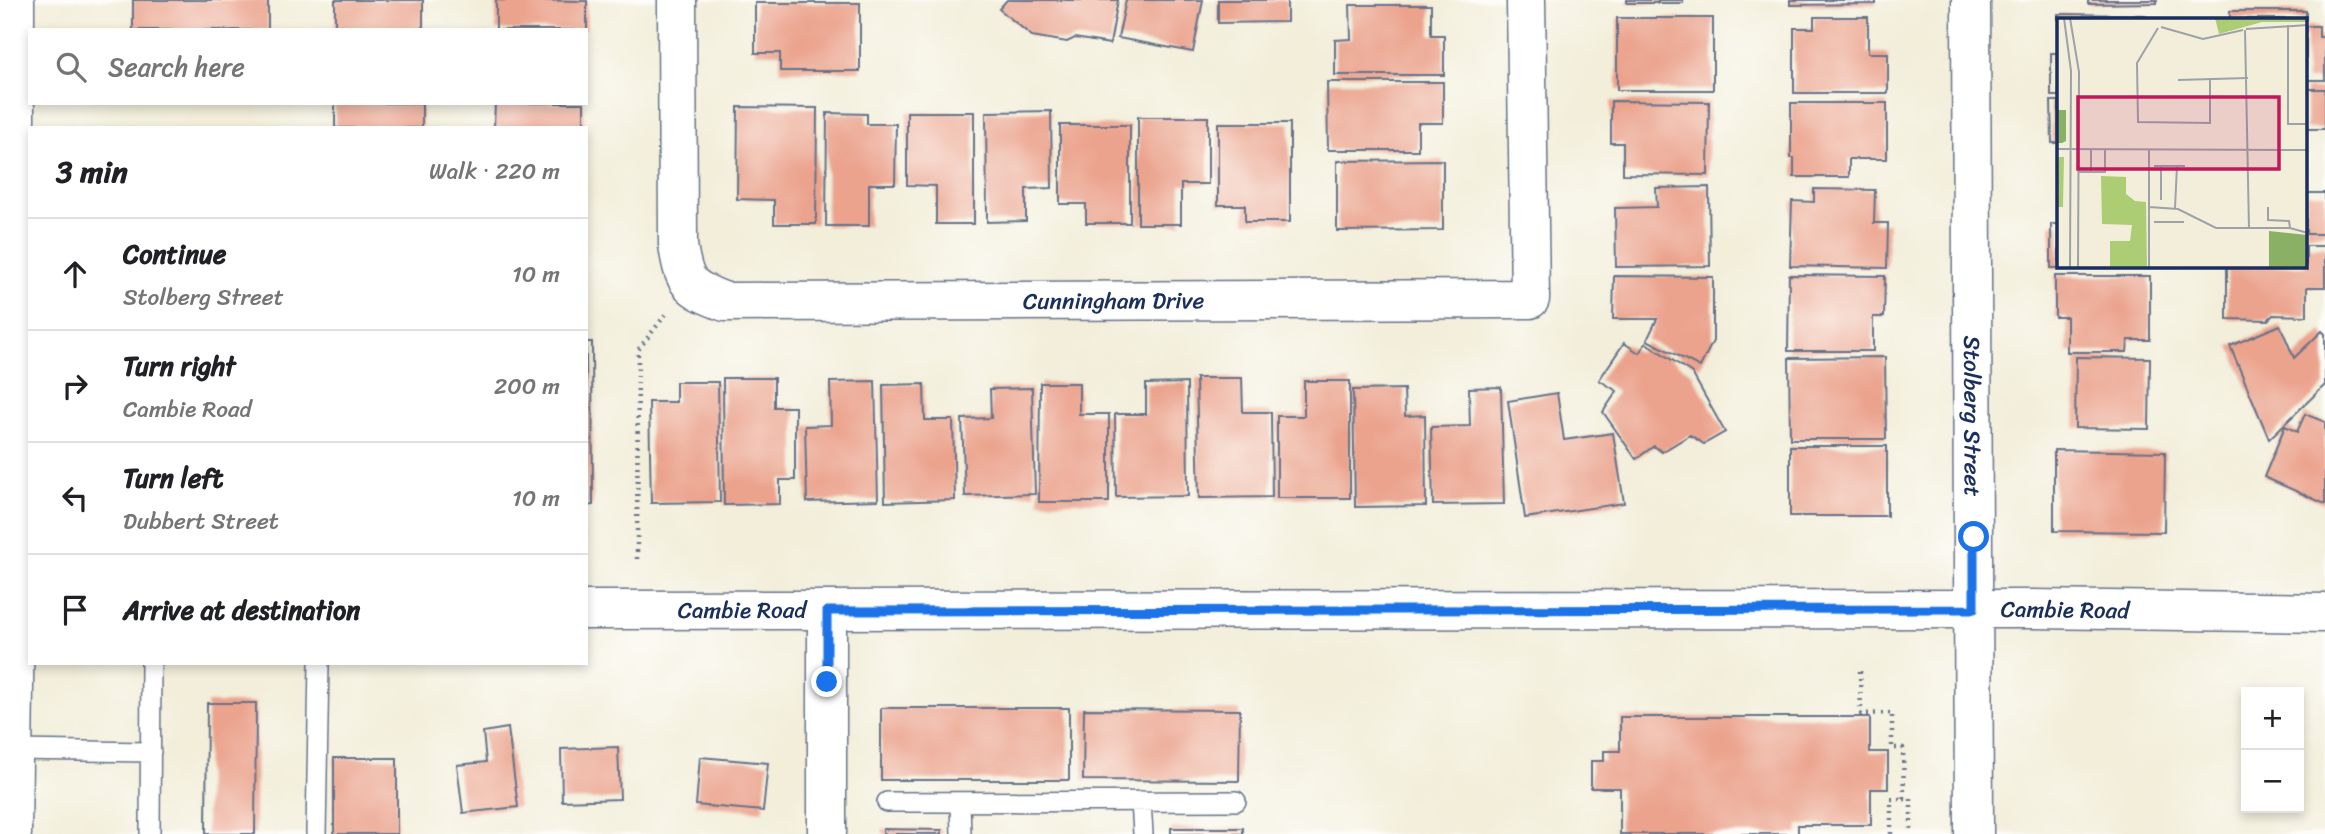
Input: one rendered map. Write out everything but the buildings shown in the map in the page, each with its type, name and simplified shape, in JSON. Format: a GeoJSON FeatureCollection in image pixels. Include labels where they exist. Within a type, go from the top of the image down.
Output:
{"type":"FeatureCollection","features":[{"type":"Feature","properties":{"kind":"main road"},"geometry":{"type":"LineString","coordinates":[[12,834],[15,609],[15,0]]}},
{"type":"Feature","properties":{"kind":"main road"},"geometry":{"type":"LineString","coordinates":[[677,0],[678,245],[682,270],[690,283]]}},
{"type":"Feature","properties":{"kind":"main road","name":"Cunningham Drive"},"geometry":{"type":"LineString","coordinates":[[690,283],[695,290],[725,302],[1530,299],[1526,0]]}},
{"type":"Feature","properties":{"kind":"main road","name":"Stolberg Street"},"geometry":{"type":"LineString","coordinates":[[1971,0],[1974,834]]}},
{"type":"Feature","properties":{"kind":"main road","name":"Cambie Road"},"geometry":{"type":"LineString","coordinates":[[588,610],[1974,609],[2325,612]]}},
{"type":"Feature","properties":{"kind":"main road"},"geometry":{"type":"LineString","coordinates":[[827,611],[827,834]]}},
{"type":"Feature","properties":{"kind":"lane"},"geometry":{"type":"LineString","coordinates":[[150,834],[151,665]]}},
{"type":"Feature","properties":{"kind":"lane"},"geometry":{"type":"LineString","coordinates":[[316,834],[318,665]]}},
{"type":"Feature","properties":{"kind":"lane"},"geometry":{"type":"LineString","coordinates":[[13,750],[150,752]]}},
{"type":"Feature","properties":{"kind":"lane"},"geometry":{"type":"LineString","coordinates":[[1141,801],[1143,834]]}},
{"type":"Feature","properties":{"kind":"lane"},"geometry":{"type":"LineString","coordinates":[[887,802],[1236,801]]}},
{"type":"Feature","properties":{"kind":"lane"},"geometry":{"type":"LineString","coordinates":[[960,802],[961,834]]}},
{"type":"Feature","properties":{"kind":"path"},"geometry":{"type":"LineString","coordinates":[[637,559],[638,350],[690,283]]}},
{"type":"Feature","properties":{"kind":"path"},"geometry":{"type":"LineString","coordinates":[[1860,671],[1861,713],[1892,713],[1892,748],[1903,748],[1904,799]]}},
{"type":"Feature","properties":{"kind":"path"},"geometry":{"type":"LineString","coordinates":[[1891,834],[1891,799],[1911,799],[1911,834]]}},
{"type":"Feature","properties":{"kind":"route"},"geometry":{"type":"LineString","coordinates":[[827,682],[827,611],[1974,609],[1974,537]]}}]}
